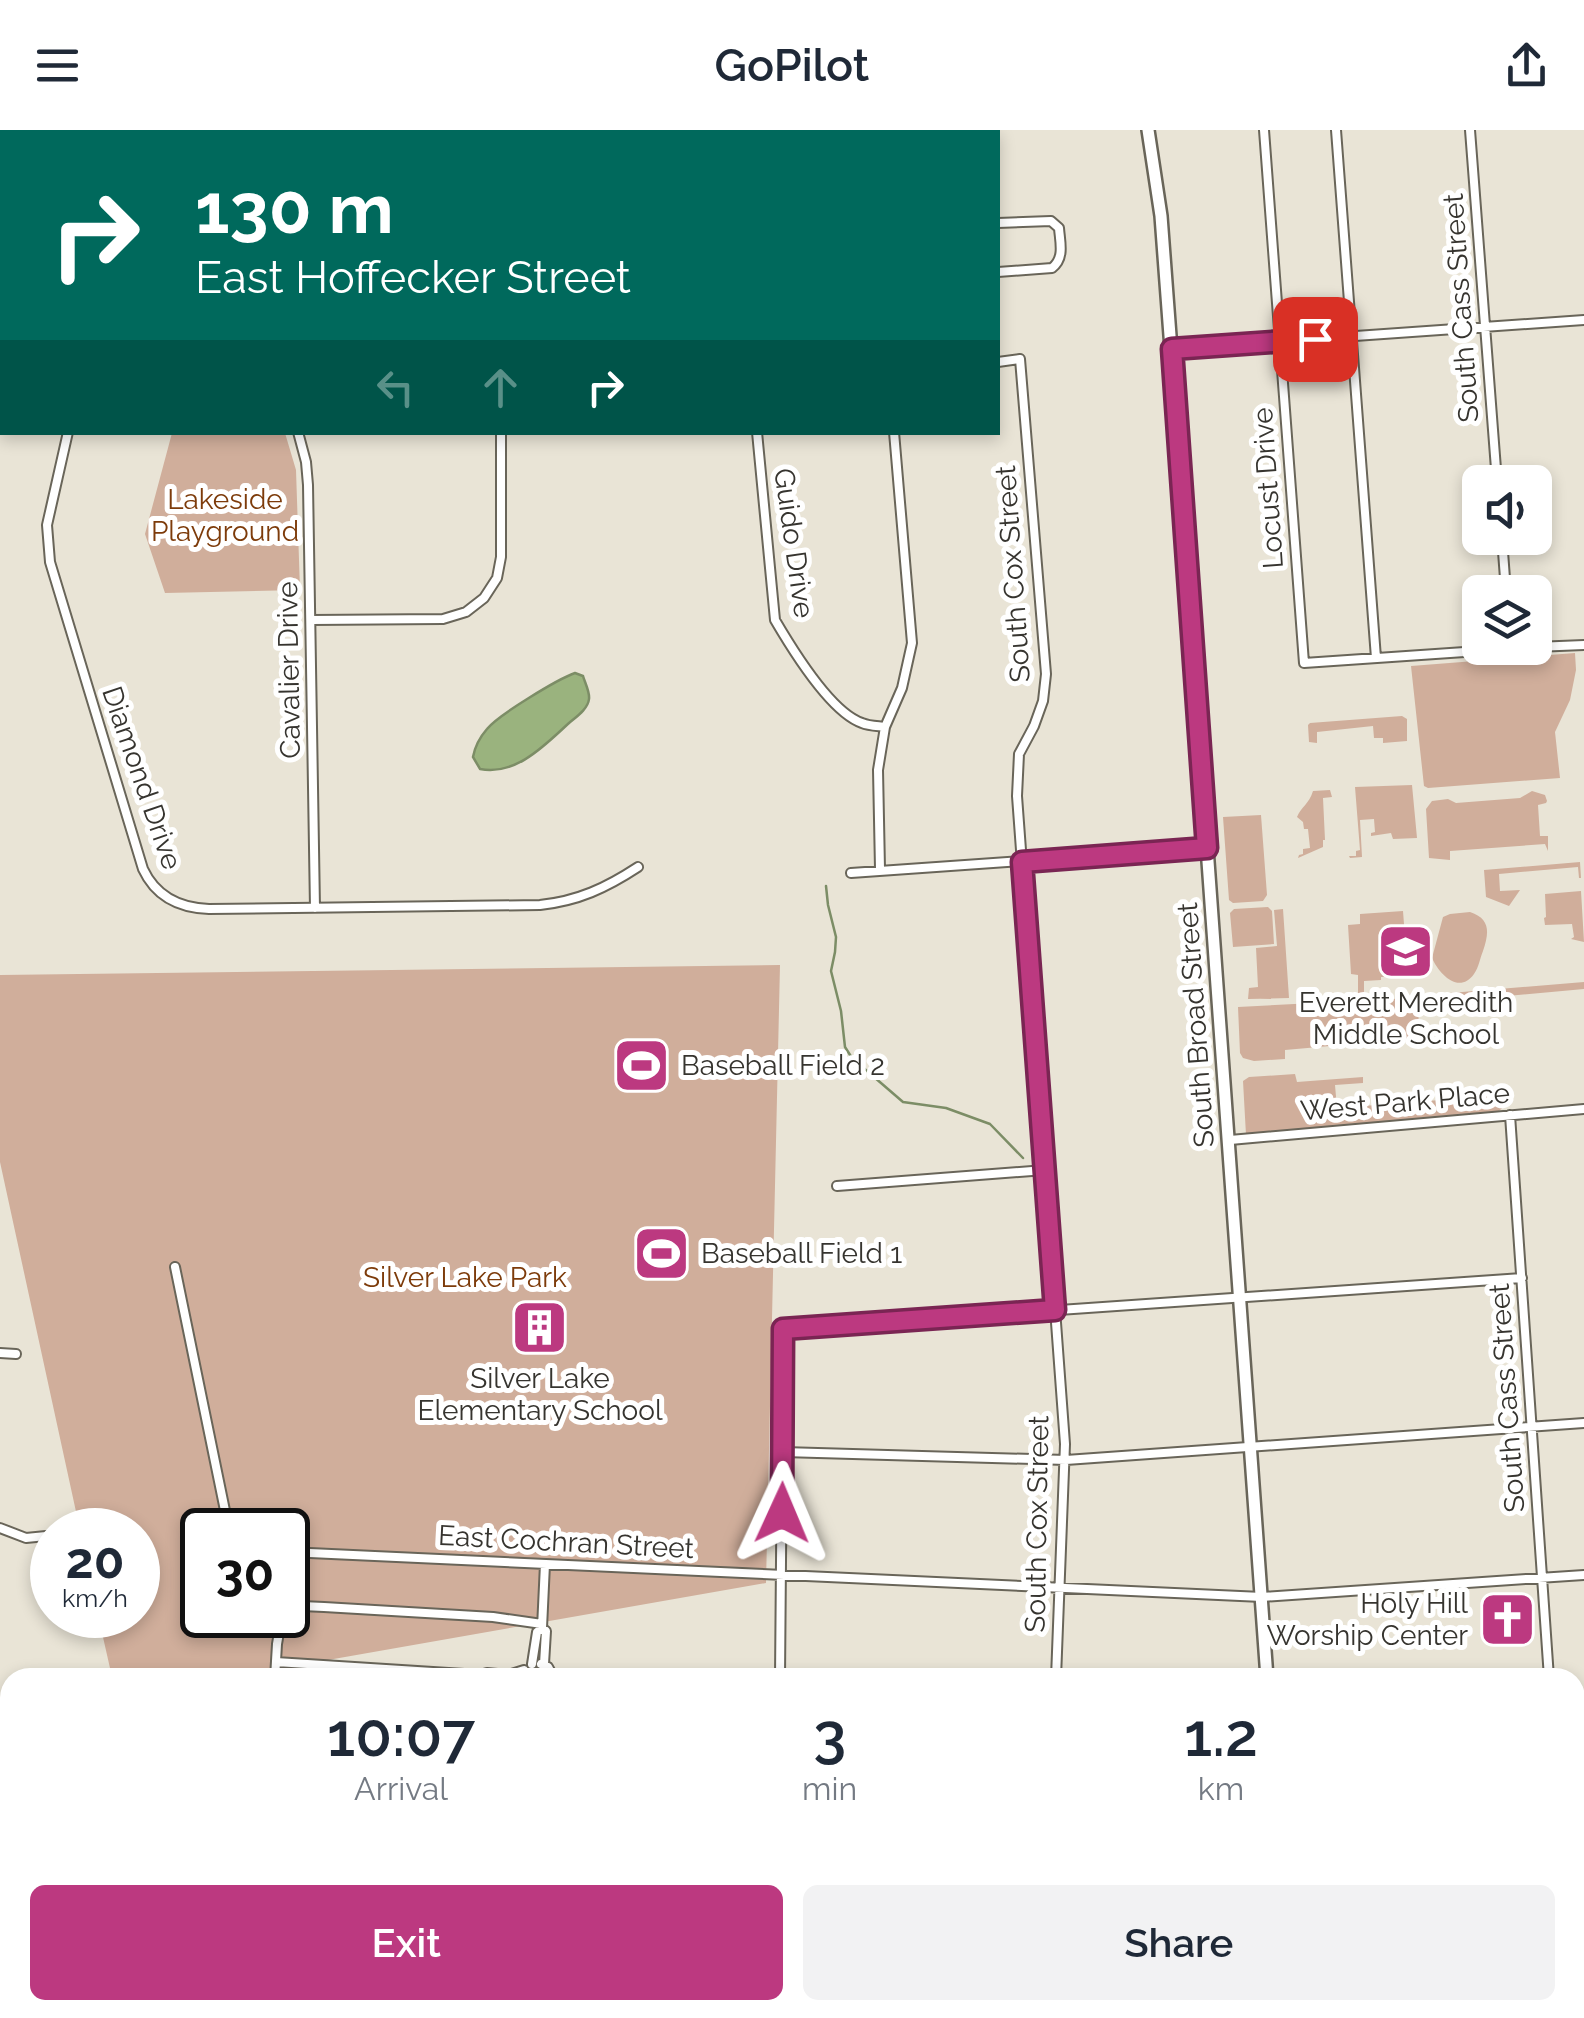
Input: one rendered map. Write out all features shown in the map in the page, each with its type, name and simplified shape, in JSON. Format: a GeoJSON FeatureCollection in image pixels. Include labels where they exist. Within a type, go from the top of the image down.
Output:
{"type":"FeatureCollection","features":[{"type":"Feature","properties":{"kind":"main road","name":"South Broad Street"},"geometry":{"type":"LineString","coordinates":[[1148,130],[1172,349],[1266,1668]]}},
{"type":"Feature","properties":{"kind":"street","name":"Locust Drive"},"geometry":{"type":"LineString","coordinates":[[1264,130],[1304,664],[1376,658]]}},
{"type":"Feature","properties":{"kind":"street"},"geometry":{"type":"LineString","coordinates":[[1336,130],[1376,658],[1462,652]]}},
{"type":"Feature","properties":{"kind":"street","name":"South Cass Street"},"geometry":{"type":"LineString","coordinates":[[1470,130],[1496,465]]}},
{"type":"Feature","properties":{"kind":"street"},"geometry":{"type":"LineString","coordinates":[[1000,222],[1052,221],[1058,228],[1061,256],[1052,268],[1000,272]]}},
{"type":"Feature","properties":{"kind":"street"},"geometry":{"type":"LineString","coordinates":[[1172,349],[1584,320]]}},
{"type":"Feature","properties":{"kind":"street","name":"South Cox Street"},"geometry":{"type":"LineString","coordinates":[[1000,362],[1020,359],[1046,674],[1044,701],[1019,754],[1017,796],[1066,1460],[1056,1668]]}},
{"type":"Feature","properties":{"kind":"street","name":"Diamond Drive"},"geometry":{"type":"LineString","coordinates":[[67,435],[47,525],[50,562],[147,878],[161,894],[183,906],[209,909],[556,903],[602,890],[638,867]]}},
{"type":"Feature","properties":{"kind":"street","name":"Cavalier Drive"},"geometry":{"type":"LineString","coordinates":[[299,435],[308,474],[315,908]]}},
{"type":"Feature","properties":{"kind":"street"},"geometry":{"type":"LineString","coordinates":[[310,620],[443,618],[466,612],[484,598],[500,568],[500,435]]}},
{"type":"Feature","properties":{"kind":"street","name":"Guido Drive"},"geometry":{"type":"LineString","coordinates":[[757,435],[775,620],[836,708],[862,723],[886,727]]}},
{"type":"Feature","properties":{"kind":"street"},"geometry":{"type":"LineString","coordinates":[[880,869],[878,770],[886,727],[902,688],[912,643],[894,435]]}},
{"type":"Feature","properties":{"kind":"street"},"geometry":{"type":"LineString","coordinates":[[1552,646],[1584,645]]}},
{"type":"Feature","properties":{"kind":"street"},"geometry":{"type":"LineString","coordinates":[[851,873],[1207,848]]}},
{"type":"Feature","properties":{"kind":"street","name":"West Park Place"},"geometry":{"type":"LineString","coordinates":[[1230,1140],[1584,1109]]}},
{"type":"Feature","properties":{"kind":"street","name":"South Cass Street"},"geometry":{"type":"LineString","coordinates":[[1510,1115],[1548,1668]]}},
{"type":"Feature","properties":{"kind":"street"},"geometry":{"type":"LineString","coordinates":[[837,1186],[1045,1170]]}},
{"type":"Feature","properties":{"kind":"street"},"geometry":{"type":"LineString","coordinates":[[175,1266],[225,1508]]}},
{"type":"Feature","properties":{"kind":"street"},"geometry":{"type":"LineString","coordinates":[[780,1668],[783,1329],[1522,1278]]}},
{"type":"Feature","properties":{"kind":"street"},"geometry":{"type":"LineString","coordinates":[[0,1353],[16,1354]]}},
{"type":"Feature","properties":{"kind":"street"},"geometry":{"type":"LineString","coordinates":[[784,1452],[1066,1460],[1584,1424]]}},
{"type":"Feature","properties":{"kind":"street"},"geometry":{"type":"LineString","coordinates":[[0,1528],[30,1538]]}},
{"type":"Feature","properties":{"kind":"street","name":"East Cochran Street"},"geometry":{"type":"LineString","coordinates":[[310,1553],[1262,1598],[1584,1576]]}},
{"type":"Feature","properties":{"kind":"street"},"geometry":{"type":"LineString","coordinates":[[527,1668],[542,1626],[545,1564]]}},
{"type":"Feature","properties":{"kind":"street"},"geometry":{"type":"LineString","coordinates":[[310,1606],[493,1617],[542,1626],[546,1631],[544,1664]]}},
{"type":"Feature","properties":{"kind":"street"},"geometry":{"type":"LineString","coordinates":[[276,1668],[280,1638]]}},
{"type":"Feature","properties":{"kind":"street"},"geometry":{"type":"LineString","coordinates":[[276,1662],[364,1668]]}},
{"type":"Feature","properties":{"kind":"street"},"geometry":{"type":"LineString","coordinates":[[534,1668],[544,1664]]}},
{"type":"Feature","properties":{"kind":"street"},"geometry":{"type":"LineString","coordinates":[[544,1664],[549,1668]]}},
{"type":"Feature","properties":{"kind":"green space","name":"Lakeside Playground"},"geometry":{"type":"Polygon","coordinates":[[[171,435],[286,435],[296,470],[300,590],[165,593],[145,534],[171,435]]]}},
{"type":"Feature","properties":{"kind":"green space"},"geometry":{"type":"Polygon","coordinates":[[[1575,653],[1570,700],[1555,732],[1560,778],[1424,786],[1411,666],[1462,662],[1462,665],[1552,665],[1552,655],[1575,653]]]}},
{"type":"Feature","properties":{"kind":"green space"},"geometry":{"type":"Polygon","coordinates":[[[1402,716],[1407,719],[1407,741],[1383,743],[1383,738],[1374,738],[1373,726],[1317,732],[1317,743],[1309,742],[1310,723],[1402,716]]]}},
{"type":"Feature","properties":{"kind":"green space"},"geometry":{"type":"Polygon","coordinates":[[[1412,785],[1417,838],[1393,839],[1391,833],[1371,836],[1375,832],[1374,819],[1360,820],[1362,857],[1350,858],[1360,850],[1355,787],[1412,785]]]}},
{"type":"Feature","properties":{"kind":"green space"},"geometry":{"type":"Polygon","coordinates":[[[1330,790],[1332,797],[1323,798],[1323,847],[1298,858],[1303,849],[1310,848],[1308,829],[1297,817],[1313,791],[1330,790]]]}},
{"type":"Feature","properties":{"kind":"green space"},"geometry":{"type":"Polygon","coordinates":[[[1532,791],[1545,795],[1547,801],[1538,805],[1540,836],[1548,836],[1548,851],[1545,844],[1450,851],[1450,860],[1429,858],[1426,809],[1432,801],[1520,798],[1532,791]]]}},
{"type":"Feature","properties":{"kind":"green space"},"geometry":{"type":"Polygon","coordinates":[[[1261,815],[1267,895],[1263,901],[1233,903],[1229,900],[1223,817],[1261,815]]]}},
{"type":"Feature","properties":{"kind":"green space"},"geometry":{"type":"Polygon","coordinates":[[[1580,862],[1581,878],[1578,867],[1499,874],[1500,891],[1520,890],[1509,906],[1486,897],[1484,870],[1580,862]]]}},
{"type":"Feature","properties":{"kind":"green space"},"geometry":{"type":"Polygon","coordinates":[[[1581,891],[1584,942],[1571,939],[1572,924],[1545,925],[1544,918],[1545,894],[1581,891]]]}},
{"type":"Feature","properties":{"kind":"green space"},"geometry":{"type":"Polygon","coordinates":[[[1268,907],[1272,911],[1274,944],[1233,947],[1230,913],[1234,909],[1268,907]]]}},
{"type":"Feature","properties":{"kind":"green space"},"geometry":{"type":"Polygon","coordinates":[[[1283,909],[1289,998],[1248,999],[1249,988],[1258,987],[1256,948],[1277,946],[1274,910],[1283,909]]]}},
{"type":"Feature","properties":{"kind":"green space"},"geometry":{"type":"Polygon","coordinates":[[[1403,911],[1408,976],[1364,981],[1364,995],[1358,995],[1358,975],[1351,974],[1348,925],[1360,924],[1360,914],[1403,911]]]}},
{"type":"Feature","properties":{"kind":"green space"},"geometry":{"type":"Polygon","coordinates":[[[1470,912],[1485,923],[1486,938],[1474,974],[1462,983],[1444,976],[1432,958],[1443,917],[1470,912]]]}},
{"type":"Feature","properties":{"kind":"green space","name":"Silver Lake Park"},"geometry":{"type":"Polygon","coordinates":[[[780,965],[766,1583],[282,1668],[110,1668],[103,1638],[160,1638],[160,1508],[75,1508],[0,1162],[0,975],[780,965]]]}},
{"type":"Feature","properties":{"kind":"green space"},"geometry":{"type":"Polygon","coordinates":[[[1584,982],[1584,989],[1507,996],[1486,1003],[1428,1005],[1427,1010],[1418,1011],[1420,1038],[1285,1050],[1285,1059],[1254,1061],[1240,1053],[1238,1007],[1411,998],[1584,982]]]}},
{"type":"Feature","properties":{"kind":"green space"},"geometry":{"type":"Polygon","coordinates":[[[1295,1074],[1297,1082],[1363,1077],[1363,1083],[1335,1085],[1337,1108],[1492,1096],[1501,1099],[1503,1107],[1497,1113],[1246,1135],[1243,1081],[1249,1077],[1295,1074]]]}},
{"type":"Feature","properties":{"kind":"shaded area"},"geometry":{"type":"Polygon","coordinates":[[[575,673],[583,676],[589,693],[581,713],[518,763],[506,768],[480,769],[473,757],[487,729],[529,698],[575,673]]]}},
{"type":"Feature","properties":{"kind":"waterway"},"geometry":{"type":"LineString","coordinates":[[826,886],[836,937],[831,971],[845,1047],[852,1058],[903,1102],[946,1108],[990,1124],[1023,1158]]}},
{"type":"Feature","properties":{"kind":"place","name":"Everett Meredith Middle School"},"geometry":{"type":"Point","coordinates":[1406,951]}},
{"type":"Feature","properties":{"kind":"place","name":"Baseball Field 2"},"geometry":{"type":"Point","coordinates":[642,1065]}},
{"type":"Feature","properties":{"kind":"place","name":"Baseball Field 1"},"geometry":{"type":"Point","coordinates":[662,1253]}},
{"type":"Feature","properties":{"kind":"place","name":"Silver Lake Elementary School"},"geometry":{"type":"Point","coordinates":[540,1327]}},
{"type":"Feature","properties":{"kind":"place","name":"Holy Hill Worship Center"},"geometry":{"type":"Point","coordinates":[1507,1619]}},
{"type":"Feature","properties":{"kind":"route"},"geometry":{"type":"LineString","coordinates":[[782,1513],[783,1329],[1055,1310],[1022,862],[1207,848],[1172,349],[1315,339]]}}]}
